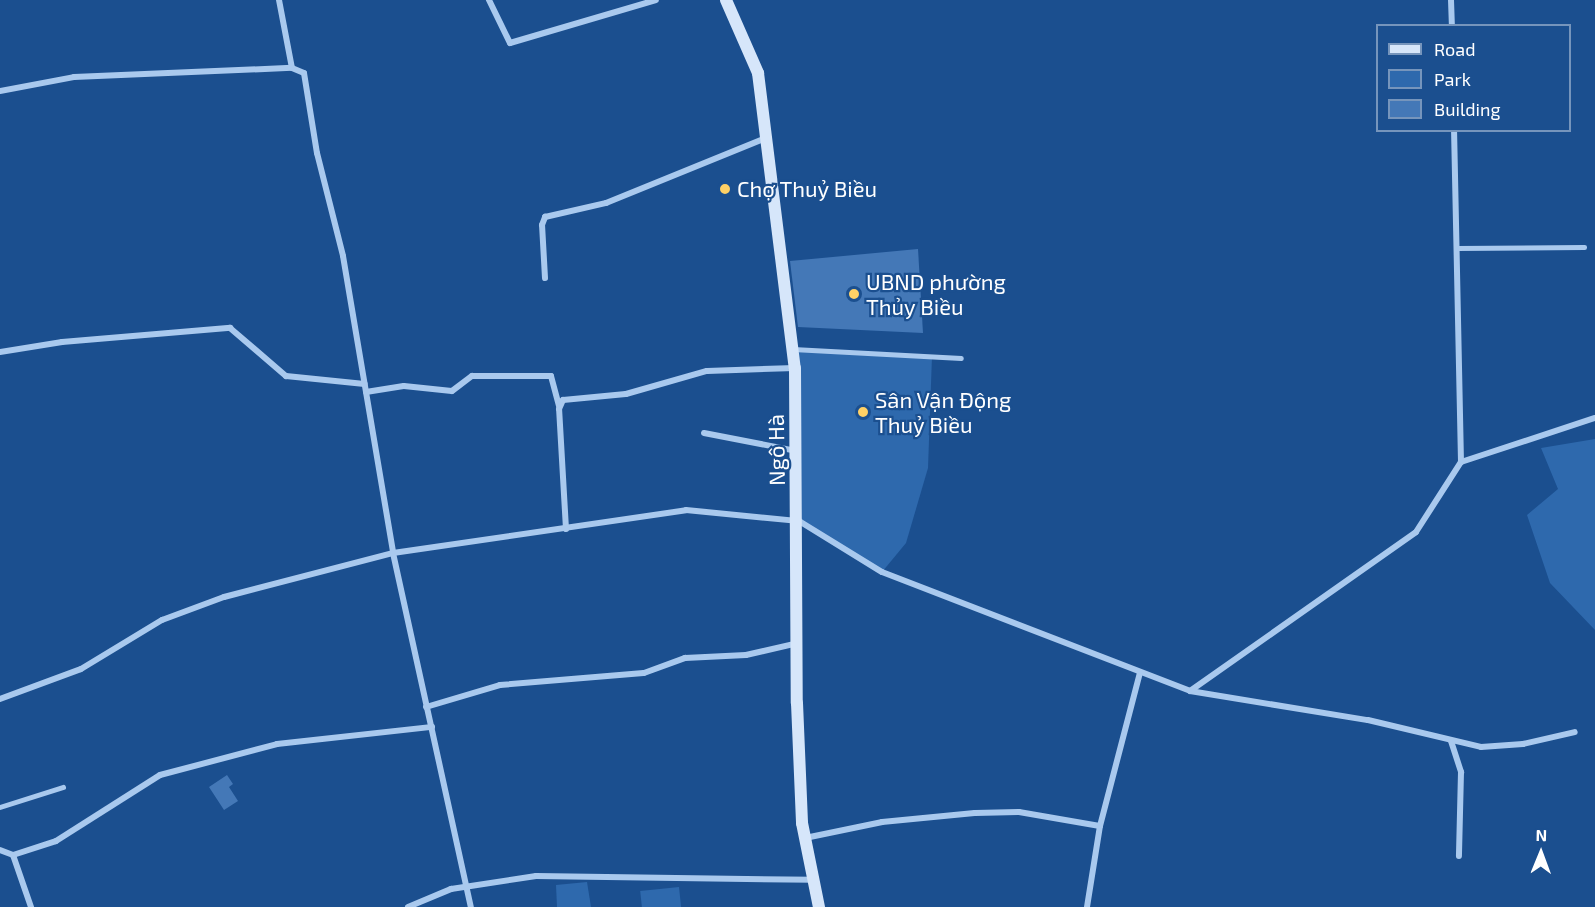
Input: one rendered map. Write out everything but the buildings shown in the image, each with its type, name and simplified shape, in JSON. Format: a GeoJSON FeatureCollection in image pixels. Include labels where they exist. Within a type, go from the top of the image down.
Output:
{"type":"FeatureCollection","features":[{"type":"Feature","properties":{"kind":"street"},"geometry":{"type":"LineString","coordinates":[[279,0],[292,68]]}},
{"type":"Feature","properties":{"kind":"street"},"geometry":{"type":"LineString","coordinates":[[489,0],[510,42],[656,0]]}},
{"type":"Feature","properties":{"kind":"street","name":"Ngô Hà"},"geometry":{"type":"LineString","coordinates":[[726,0],[758,73],[769,136],[795,368],[799,521],[797,703],[805,838],[819,907]]}},
{"type":"Feature","properties":{"kind":"street"},"geometry":{"type":"LineString","coordinates":[[1451,0],[1452,24]]}},
{"type":"Feature","properties":{"kind":"street"},"geometry":{"type":"LineString","coordinates":[[0,91],[74,77],[292,68],[304,73],[365,384],[393,553],[471,907]]}},
{"type":"Feature","properties":{"kind":"street"},"geometry":{"type":"LineString","coordinates":[[1190,691],[1416,532],[1461,462],[1454,132]]}},
{"type":"Feature","properties":{"kind":"street"},"geometry":{"type":"LineString","coordinates":[[545,278],[542,225],[545,217],[606,203],[769,136]]}},
{"type":"Feature","properties":{"kind":"street"},"geometry":{"type":"LineString","coordinates":[[0,352],[62,342],[231,328],[286,376],[365,384]]}},
{"type":"Feature","properties":{"kind":"street"},"geometry":{"type":"LineString","coordinates":[[559,409],[569,398],[626,394],[706,371],[795,368]]}},
{"type":"Feature","properties":{"kind":"street"},"geometry":{"type":"LineString","coordinates":[[366,393],[404,386],[452,391],[459,389],[472,376],[551,376],[559,409],[566,529]]}},
{"type":"Feature","properties":{"kind":"street"},"geometry":{"type":"LineString","coordinates":[[1461,462],[1595,418]]}},
{"type":"Feature","properties":{"kind":"street"},"geometry":{"type":"LineString","coordinates":[[704,433],[798,451]]}},
{"type":"Feature","properties":{"kind":"street"},"geometry":{"type":"LineString","coordinates":[[0,699],[81,669],[162,620],[224,597],[393,553],[686,510],[799,521],[882,572],[1190,691],[1368,720],[1451,741],[1503,746],[1575,732]]}},
{"type":"Feature","properties":{"kind":"street"},"geometry":{"type":"LineString","coordinates":[[426,707],[500,686],[644,673],[685,658],[746,655],[798,643]]}},
{"type":"Feature","properties":{"kind":"street"},"geometry":{"type":"LineString","coordinates":[[1087,907],[1100,826],[1140,672]]}},
{"type":"Feature","properties":{"kind":"street"},"geometry":{"type":"LineString","coordinates":[[0,850],[13,855],[56,841],[160,776],[277,744],[432,727]]}},
{"type":"Feature","properties":{"kind":"street"},"geometry":{"type":"LineString","coordinates":[[1451,741],[1461,771],[1459,856]]}},
{"type":"Feature","properties":{"kind":"street"},"geometry":{"type":"LineString","coordinates":[[805,838],[882,822],[975,813],[1019,812],[1100,826]]}},
{"type":"Feature","properties":{"kind":"street"},"geometry":{"type":"LineString","coordinates":[[13,855],[31,907]]}},
{"type":"Feature","properties":{"kind":"street"},"geometry":{"type":"LineString","coordinates":[[408,907],[467,886],[564,875],[813,880]]}},
{"type":"Feature","properties":{"kind":"lane"},"geometry":{"type":"LineString","coordinates":[[1457,248],[1584,247]]}},
{"type":"Feature","properties":{"kind":"lane"},"geometry":{"type":"LineString","coordinates":[[793,349],[961,358]]}},
{"type":"Feature","properties":{"kind":"lane"},"geometry":{"type":"LineString","coordinates":[[0,807],[63,787]]}},
{"type":"Feature","properties":{"kind":"green space","name":"Sân Vận Động Thuỷ Biều"},"geometry":{"type":"Polygon","coordinates":[[[793,349],[932,356],[928,468],[906,543],[882,572],[799,521],[793,349]]]}},
{"type":"Feature","properties":{"kind":"green space"},"geometry":{"type":"Polygon","coordinates":[[[1595,439],[1595,630],[1550,583],[1527,515],[1558,489],[1541,448],[1595,439]]]}},
{"type":"Feature","properties":{"kind":"green space"},"geometry":{"type":"Polygon","coordinates":[[[587,882],[591,907],[557,907],[556,885],[587,882]]]}},
{"type":"Feature","properties":{"kind":"green space"},"geometry":{"type":"Polygon","coordinates":[[[679,887],[681,907],[642,907],[640,891],[679,887]]]}},
{"type":"Feature","properties":{"kind":"place","name":"Chợ Thuỷ Biều"},"geometry":{"type":"Point","coordinates":[725,189]}},
{"type":"Feature","properties":{"kind":"place","name":"UBND phường Thủy Biều"},"geometry":{"type":"Point","coordinates":[854,294]}},
{"type":"Feature","properties":{"kind":"place","name":"Sân Vận Động Thuỷ Biều"},"geometry":{"type":"Point","coordinates":[863,412]}}]}
